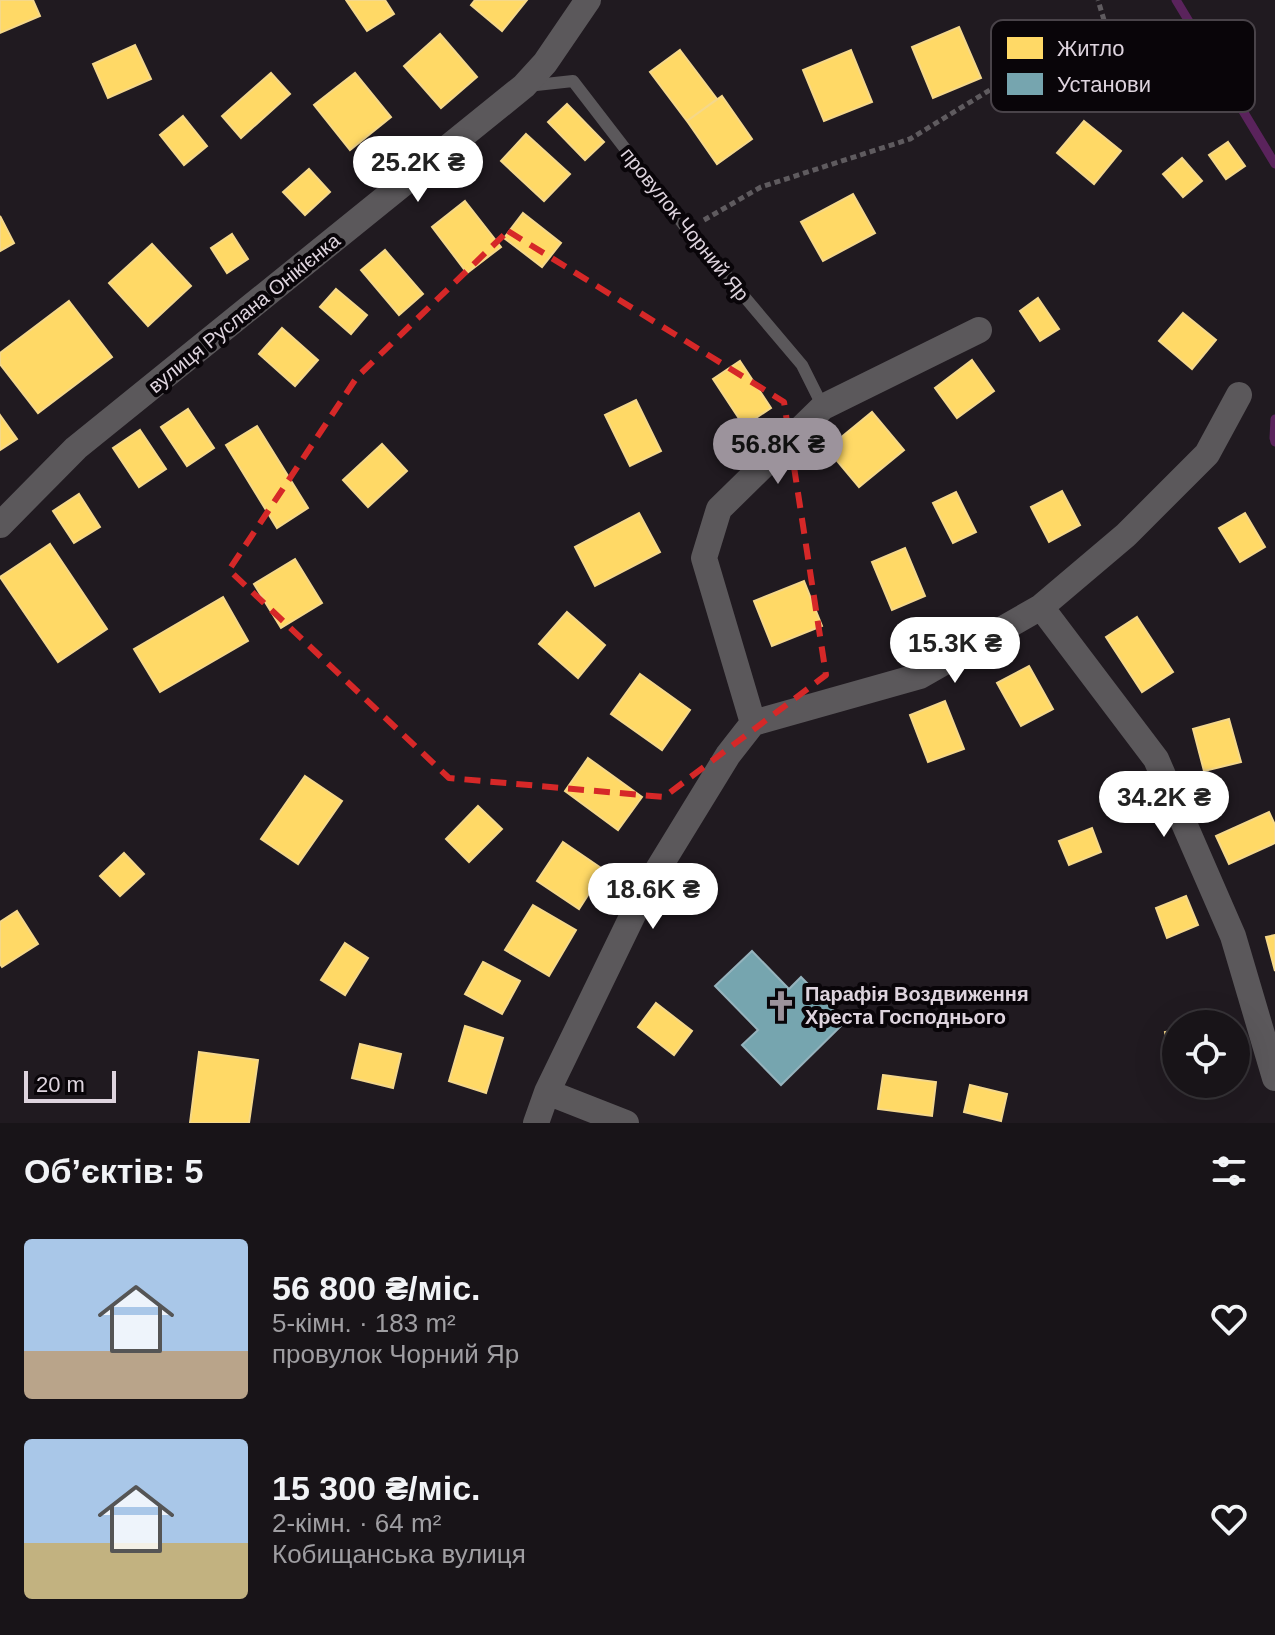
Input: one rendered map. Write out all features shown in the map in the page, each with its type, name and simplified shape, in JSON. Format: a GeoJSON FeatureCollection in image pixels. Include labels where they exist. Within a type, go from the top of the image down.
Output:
{"type":"FeatureCollection","features":[{"type":"Feature","properties":{"kind":"street","name":"вулиця Руслана Онікієнка"},"geometry":{"type":"LineString","coordinates":[[0,525],[76,448],[524,86],[545,63],[588,0]]}},
{"type":"Feature","properties":{"kind":"street"},"geometry":{"type":"LineString","coordinates":[[753,723],[704,558],[719,509],[823,407],[979,330]]}},
{"type":"Feature","properties":{"kind":"street"},"geometry":{"type":"LineString","coordinates":[[536,1123],[547,1092],[644,892],[728,755],[753,723],[920,676],[1041,607],[1126,535],[1207,454],[1239,395]]}},
{"type":"Feature","properties":{"kind":"street"},"geometry":{"type":"LineString","coordinates":[[1041,607],[1156,759],[1233,936],[1275,1078]]}},
{"type":"Feature","properties":{"kind":"street"},"geometry":{"type":"LineString","coordinates":[[547,1092],[626,1123]]}},
{"type":"Feature","properties":{"kind":"lane","name":"провулок Чорний Яр"},"geometry":{"type":"LineString","coordinates":[[524,86],[573,81],[687,229],[802,365],[823,407]]}},
{"type":"Feature","properties":{"kind":"path"},"geometry":{"type":"LineString","coordinates":[[1098,0],[1104,20]]}},
{"type":"Feature","properties":{"kind":"path"},"geometry":{"type":"LineString","coordinates":[[687,229],[761,187],[910,139],[991,89]]}},
{"type":"Feature","properties":{"kind":"highlighted area"},"geometry":{"type":"Polygon","coordinates":[[[508,231],[784,402],[826,675],[664,797],[449,778],[229,570],[357,377],[508,231]]]}},
{"type":"Feature","properties":{"kind":"building: Житло"},"geometry":{"type":"Polygon","coordinates":[[[0,0],[33,0],[40,16],[0,33],[0,0]]]}},
{"type":"Feature","properties":{"kind":"building: Житло"},"geometry":{"type":"Polygon","coordinates":[[[346,0],[385,0],[394,14],[367,31],[346,0]]]}},
{"type":"Feature","properties":{"kind":"building: Житло"},"geometry":{"type":"Polygon","coordinates":[[[475,0],[527,0],[502,31],[471,5],[475,0]]]}},
{"type":"Feature","properties":{"kind":"building: Житло"},"geometry":{"type":"Polygon","coordinates":[[[959,27],[981,78],[933,98],[912,47],[959,27]]]}},
{"type":"Feature","properties":{"kind":"building: Житло"},"geometry":{"type":"Polygon","coordinates":[[[440,34],[477,77],[441,108],[404,66],[440,34]]]}},
{"type":"Feature","properties":{"kind":"building: Житло"},"geometry":{"type":"Polygon","coordinates":[[[135,45],[151,79],[108,98],[93,64],[135,45]]]}},
{"type":"Feature","properties":{"kind":"building: Житло"},"geometry":{"type":"Polygon","coordinates":[[[680,50],[717,99],[687,121],[650,72],[680,50]]]}},
{"type":"Feature","properties":{"kind":"building: Житло"},"geometry":{"type":"Polygon","coordinates":[[[851,50],[872,102],[824,121],[803,70],[851,50]]]}},
{"type":"Feature","properties":{"kind":"building: Житло"},"geometry":{"type":"Polygon","coordinates":[[[271,73],[290,94],[241,138],[222,116],[271,73]]]}},
{"type":"Feature","properties":{"kind":"building: Житло"},"geometry":{"type":"Polygon","coordinates":[[[355,73],[391,117],[350,150],[314,105],[355,73]]]}},
{"type":"Feature","properties":{"kind":"building: Житло"},"geometry":{"type":"Polygon","coordinates":[[[722,96],[752,139],[717,164],[687,121],[722,96]]]}},
{"type":"Feature","properties":{"kind":"building: Житло"},"geometry":{"type":"Polygon","coordinates":[[[567,104],[604,142],[585,160],[548,122],[567,104]]]}},
{"type":"Feature","properties":{"kind":"building: Житло"},"geometry":{"type":"Polygon","coordinates":[[[183,116],[207,146],[184,165],[160,135],[183,116]]]}},
{"type":"Feature","properties":{"kind":"building: Житло"},"geometry":{"type":"Polygon","coordinates":[[[1084,121],[1121,151],[1094,184],[1057,153],[1084,121]]]}},
{"type":"Feature","properties":{"kind":"building: Житло"},"geometry":{"type":"Polygon","coordinates":[[[526,134],[570,174],[544,201],[501,161],[526,134]]]}},
{"type":"Feature","properties":{"kind":"building: Житло"},"geometry":{"type":"Polygon","coordinates":[[[1228,142],[1245,166],[1226,179],[1209,155],[1228,142]]]}},
{"type":"Feature","properties":{"kind":"building: Житло"},"geometry":{"type":"Polygon","coordinates":[[[1182,158],[1202,181],[1183,197],[1163,174],[1182,158]]]}},
{"type":"Feature","properties":{"kind":"building: Житло"},"geometry":{"type":"Polygon","coordinates":[[[309,169],[330,192],[305,215],[283,192],[309,169]]]}},
{"type":"Feature","properties":{"kind":"building: Житло"},"geometry":{"type":"Polygon","coordinates":[[[853,194],[875,233],[823,261],[801,222],[853,194]]]}},
{"type":"Feature","properties":{"kind":"building: Житло"},"geometry":{"type":"Polygon","coordinates":[[[465,201],[501,247],[467,273],[432,227],[465,201]]]}},
{"type":"Feature","properties":{"kind":"building: Житло"},"geometry":{"type":"Polygon","coordinates":[[[523,213],[561,243],[542,267],[504,238],[523,213]]]}},
{"type":"Feature","properties":{"kind":"building: Житло"},"geometry":{"type":"Polygon","coordinates":[[[0,216],[14,243],[0,251],[0,216]]]}},
{"type":"Feature","properties":{"kind":"building: Житло"},"geometry":{"type":"Polygon","coordinates":[[[232,234],[248,259],[227,273],[211,248],[232,234]]]}},
{"type":"Feature","properties":{"kind":"building: Житло"},"geometry":{"type":"Polygon","coordinates":[[[152,244],[191,286],[148,326],[109,283],[152,244]]]}},
{"type":"Feature","properties":{"kind":"building: Житло"},"geometry":{"type":"Polygon","coordinates":[[[385,250],[423,294],[399,315],[361,270],[385,250]]]}},
{"type":"Feature","properties":{"kind":"building: Житло"},"geometry":{"type":"Polygon","coordinates":[[[336,289],[367,315],[351,334],[320,307],[336,289]]]}},
{"type":"Feature","properties":{"kind":"building: Житло"},"geometry":{"type":"Polygon","coordinates":[[[1038,298],[1059,329],[1040,341],[1020,311],[1038,298]]]}},
{"type":"Feature","properties":{"kind":"building: Житло"},"geometry":{"type":"Polygon","coordinates":[[[69,301],[112,357],[38,413],[0,364],[0,353],[69,301]]]}},
{"type":"Feature","properties":{"kind":"building: Житло"},"geometry":{"type":"Polygon","coordinates":[[[1183,313],[1216,340],[1192,369],[1159,341],[1183,313]]]}},
{"type":"Feature","properties":{"kind":"building: Житло"},"geometry":{"type":"Polygon","coordinates":[[[282,328],[318,360],[295,386],[259,354],[282,328]]]}},
{"type":"Feature","properties":{"kind":"building: Житло"},"geometry":{"type":"Polygon","coordinates":[[[972,360],[994,391],[957,418],[935,388],[972,360]]]}},
{"type":"Feature","properties":{"kind":"building: Житло"},"geometry":{"type":"Polygon","coordinates":[[[740,361],[771,408],[744,426],[713,379],[740,361]]]}},
{"type":"Feature","properties":{"kind":"building: Житло"},"geometry":{"type":"Polygon","coordinates":[[[636,400],[661,451],[630,466],[605,415],[636,400]]]}},
{"type":"Feature","properties":{"kind":"building: Житло"},"geometry":{"type":"Polygon","coordinates":[[[188,409],[214,448],[187,466],[161,427],[188,409]]]}},
{"type":"Feature","properties":{"kind":"building: Житло"},"geometry":{"type":"Polygon","coordinates":[[[872,412],[904,450],[859,487],[827,449],[872,412]]]}},
{"type":"Feature","properties":{"kind":"building: Житло"},"geometry":{"type":"Polygon","coordinates":[[[0,415],[17,439],[0,450],[0,415]]]}},
{"type":"Feature","properties":{"kind":"building: Житло"},"geometry":{"type":"Polygon","coordinates":[[[257,426],[308,508],[277,528],[226,445],[257,426]]]}},
{"type":"Feature","properties":{"kind":"building: Житло"},"geometry":{"type":"Polygon","coordinates":[[[140,430],[166,469],[139,487],[113,448],[140,430]]]}},
{"type":"Feature","properties":{"kind":"building: Житло"},"geometry":{"type":"Polygon","coordinates":[[[382,444],[407,471],[368,507],[343,480],[382,444]]]}},
{"type":"Feature","properties":{"kind":"building: Житло"},"geometry":{"type":"Polygon","coordinates":[[[1062,491],[1080,525],[1049,542],[1031,507],[1062,491]]]}},
{"type":"Feature","properties":{"kind":"building: Житло"},"geometry":{"type":"Polygon","coordinates":[[[956,492],[976,532],[953,543],[933,503],[956,492]]]}},
{"type":"Feature","properties":{"kind":"building: Житло"},"geometry":{"type":"Polygon","coordinates":[[[79,494],[100,527],[74,543],[53,511],[79,494]]]}},
{"type":"Feature","properties":{"kind":"building: Житло"},"geometry":{"type":"Polygon","coordinates":[[[639,513],[660,552],[595,586],[575,547],[639,513]]]}},
{"type":"Feature","properties":{"kind":"building: Житло"},"geometry":{"type":"Polygon","coordinates":[[[1245,513],[1265,547],[1240,562],[1219,528],[1245,513]]]}},
{"type":"Feature","properties":{"kind":"building: Житло"},"geometry":{"type":"Polygon","coordinates":[[[50,544],[107,629],[58,662],[0,577],[50,544]]]}},
{"type":"Feature","properties":{"kind":"building: Житло"},"geometry":{"type":"Polygon","coordinates":[[[905,548],[925,596],[892,610],[872,562],[905,548]]]}},
{"type":"Feature","properties":{"kind":"building: Житло"},"geometry":{"type":"Polygon","coordinates":[[[295,559],[322,603],[281,628],[254,584],[295,559]]]}},
{"type":"Feature","properties":{"kind":"building: Житло"},"geometry":{"type":"Polygon","coordinates":[[[804,581],[822,626],[772,646],[754,601],[804,581]]]}},
{"type":"Feature","properties":{"kind":"building: Житло"},"geometry":{"type":"Polygon","coordinates":[[[223,597],[248,641],[160,692],[134,649],[223,597]]]}},
{"type":"Feature","properties":{"kind":"building: Житло"},"geometry":{"type":"Polygon","coordinates":[[[567,612],[605,645],[578,678],[539,644],[567,612]]]}},
{"type":"Feature","properties":{"kind":"building: Житло"},"geometry":{"type":"Polygon","coordinates":[[[1137,617],[1173,672],[1142,692],[1106,637],[1137,617]]]}},
{"type":"Feature","properties":{"kind":"building: Житло"},"geometry":{"type":"Polygon","coordinates":[[[1029,666],[1053,709],[1021,726],[997,683],[1029,666]]]}},
{"type":"Feature","properties":{"kind":"building: Житло"},"geometry":{"type":"Polygon","coordinates":[[[640,674],[690,710],[662,750],[611,714],[640,674]]]}},
{"type":"Feature","properties":{"kind":"building: Житло"},"geometry":{"type":"Polygon","coordinates":[[[945,701],[964,749],[928,762],[910,715],[945,701]]]}},
{"type":"Feature","properties":{"kind":"building: Житло"},"geometry":{"type":"Polygon","coordinates":[[[1229,719],[1241,762],[1204,771],[1193,729],[1229,719]]]}},
{"type":"Feature","properties":{"kind":"building: Житло"},"geometry":{"type":"Polygon","coordinates":[[[588,758],[642,797],[618,830],[565,791],[588,758]]]}},
{"type":"Feature","properties":{"kind":"building: Житло"},"geometry":{"type":"Polygon","coordinates":[[[305,776],[342,801],[298,864],[261,839],[305,776]]]}},
{"type":"Feature","properties":{"kind":"building: Житло"},"geometry":{"type":"Polygon","coordinates":[[[478,806],[502,829],[469,862],[446,839],[478,806]]]}},
{"type":"Feature","properties":{"kind":"building: Житло"},"geometry":{"type":"Polygon","coordinates":[[[1269,812],[1275,825],[1275,843],[1229,864],[1216,836],[1269,812]]]}},
{"type":"Feature","properties":{"kind":"building: Житло"},"geometry":{"type":"Polygon","coordinates":[[[1092,828],[1101,852],[1069,865],[1059,841],[1092,828]]]}},
{"type":"Feature","properties":{"kind":"building: Житло"},"geometry":{"type":"Polygon","coordinates":[[[563,842],[604,870],[579,909],[537,881],[563,842]]]}},
{"type":"Feature","properties":{"kind":"building: Житло"},"geometry":{"type":"Polygon","coordinates":[[[124,853],[144,874],[120,896],[100,876],[124,853]]]}},
{"type":"Feature","properties":{"kind":"building: Житло"},"geometry":{"type":"Polygon","coordinates":[[[1186,896],[1198,925],[1167,938],[1156,908],[1186,896]]]}},
{"type":"Feature","properties":{"kind":"building: Житло"},"geometry":{"type":"Polygon","coordinates":[[[533,905],[576,930],[549,976],[505,950],[533,905]]]}},
{"type":"Feature","properties":{"kind":"building: Житло"},"geometry":{"type":"Polygon","coordinates":[[[17,911],[38,944],[2,967],[0,922],[17,911]]]}},
{"type":"Feature","properties":{"kind":"building: Житло"},"geometry":{"type":"Polygon","coordinates":[[[1275,935],[1275,971],[1266,937],[1275,935]]]}},
{"type":"Feature","properties":{"kind":"building: Житло"},"geometry":{"type":"Polygon","coordinates":[[[345,943],[368,958],[345,995],[321,980],[345,943]]]}},
{"type":"Feature","properties":{"kind":"building: Житло"},"geometry":{"type":"Polygon","coordinates":[[[483,962],[520,981],[502,1014],[465,994],[483,962]]]}},
{"type":"Feature","properties":{"kind":"building: Житло"},"geometry":{"type":"Polygon","coordinates":[[[656,1003],[692,1031],[674,1055],[638,1027],[656,1003]]]}},
{"type":"Feature","properties":{"kind":"building: Житло"},"geometry":{"type":"Polygon","coordinates":[[[465,1026],[503,1038],[486,1093],[449,1081],[465,1026]]]}},
{"type":"Feature","properties":{"kind":"building: Житло"},"geometry":{"type":"Polygon","coordinates":[[[360,1044],[401,1054],[393,1088],[352,1078],[360,1044]]]}},
{"type":"Feature","properties":{"kind":"building: Житло"},"geometry":{"type":"Polygon","coordinates":[[[199,1052],[258,1060],[249,1123],[190,1123],[199,1052]]]}},
{"type":"Feature","properties":{"kind":"building: Житло"},"geometry":{"type":"Polygon","coordinates":[[[883,1075],[936,1082],[932,1116],[878,1109],[883,1075]]]}},
{"type":"Feature","properties":{"kind":"building: Житло"},"geometry":{"type":"Polygon","coordinates":[[[970,1085],[1007,1094],[1001,1121],[964,1112],[970,1085]]]}},
{"type":"Feature","properties":{"kind":"building: Установи","name":"Парафія Воздвиження Хреста Господнього"},"geometry":{"type":"Polygon","coordinates":[[[752,951],[789,989],[801,977],[845,1022],[781,1085],[742,1045],[758,1030],[715,986],[752,951]]]}},
{"type":"Feature","properties":{"kind":"waterway"},"geometry":{"type":"LineString","coordinates":[[1176,0],[1188,20]]}},
{"type":"Feature","properties":{"kind":"waterway"},"geometry":{"type":"LineString","coordinates":[[1244,112],[1275,164]]}},
{"type":"Feature","properties":{"kind":"waterway"},"geometry":{"type":"LineString","coordinates":[[1275,419],[1275,442]]}},
{"type":"Feature","properties":{"kind":"place","name":"Парафія Воздвиження Хреста Господнього"},"geometry":{"type":"Point","coordinates":[781,1006]}}]}
